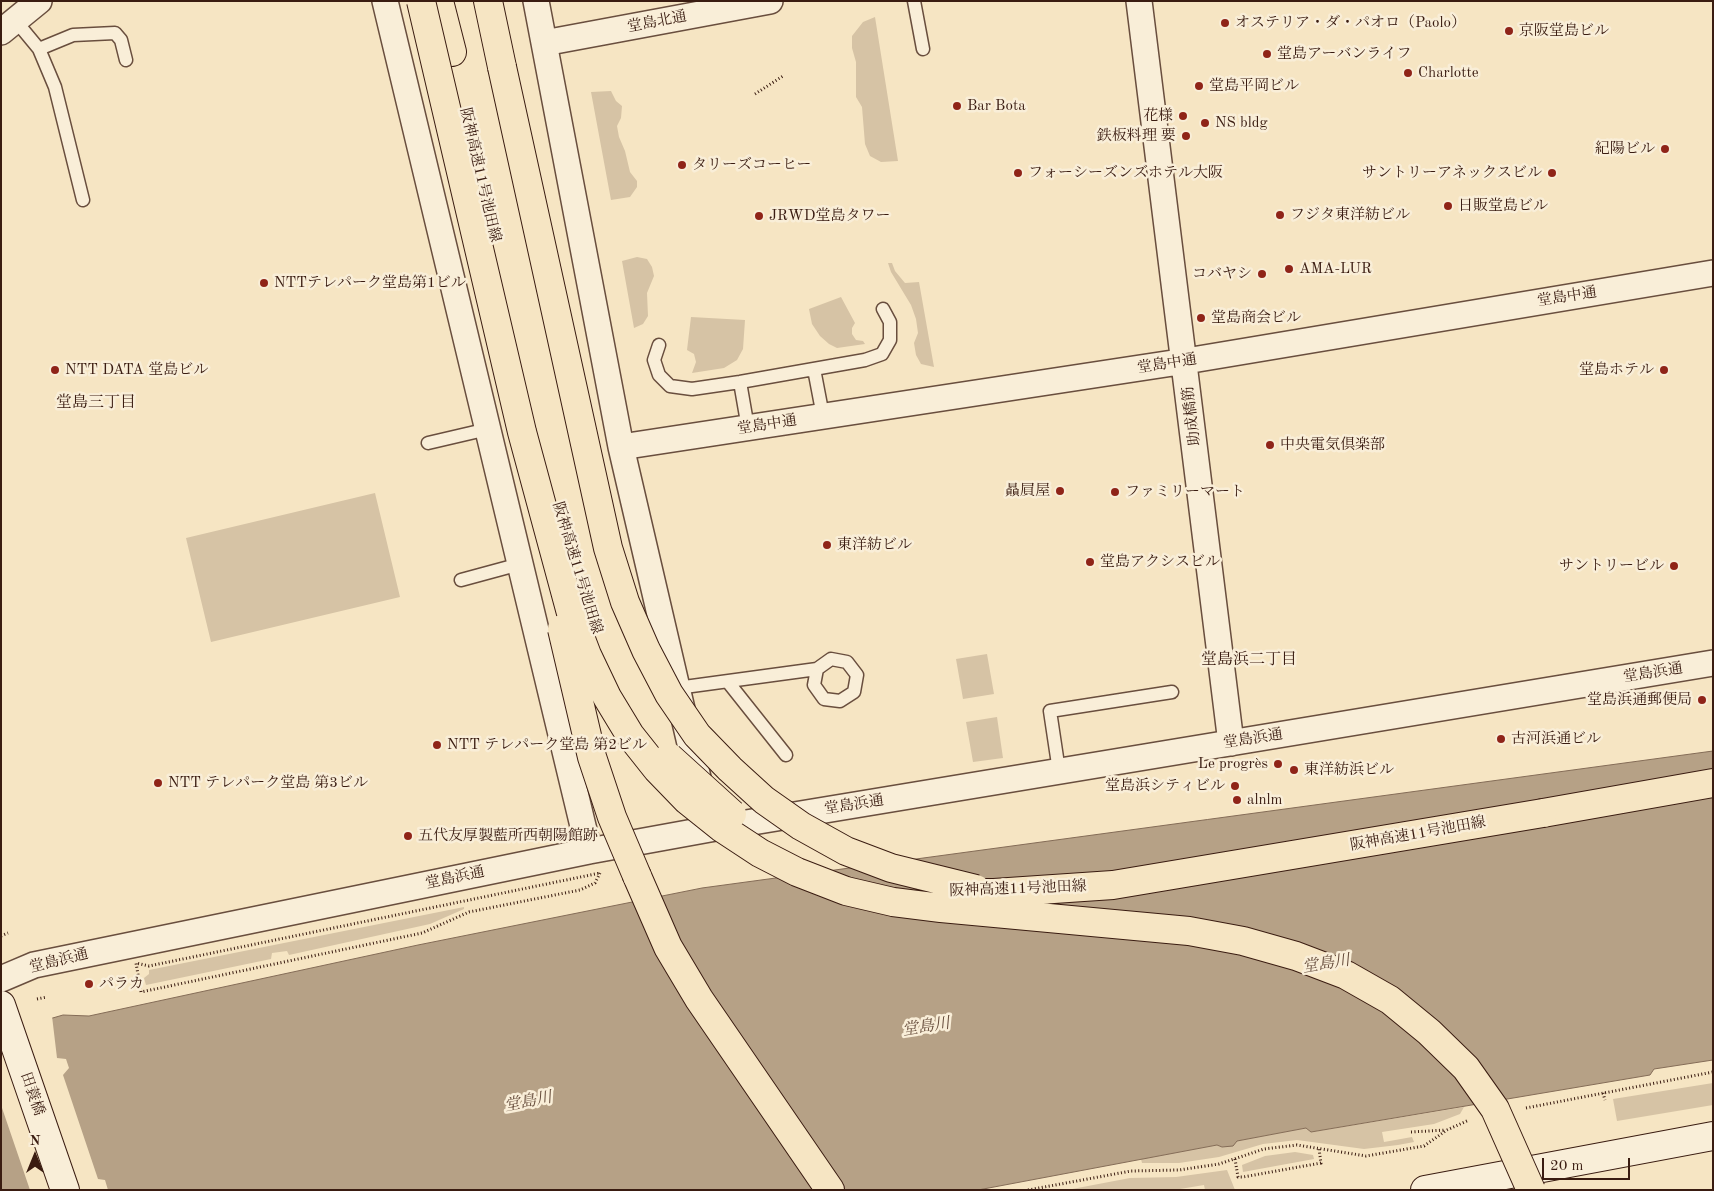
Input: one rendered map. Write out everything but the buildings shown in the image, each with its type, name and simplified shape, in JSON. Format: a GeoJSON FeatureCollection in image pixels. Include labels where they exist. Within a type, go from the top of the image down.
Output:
{"type":"FeatureCollection","features":[{"type":"Feature","properties":{"kind":"highway","name":"阪神高速11号池田線"},"geometry":{"type":"LineString","coordinates":[[421,1],[443,53],[554,492],[586,605],[602,647],[645,727],[669,758],[733,815],[770,840],[809,861],[853,876],[896,887],[943,892],[994,894],[1113,885],[1193,873],[1713,783]]}},
{"type":"Feature","properties":{"kind":"highway"},"geometry":{"type":"LineString","coordinates":[[425,1],[443,53]]}},
{"type":"Feature","properties":{"kind":"highway"},"geometry":{"type":"LineString","coordinates":[[441,1],[443,53]]}},
{"type":"Feature","properties":{"kind":"highway"},"geometry":{"type":"LineString","coordinates":[[488,1],[608,548],[625,602],[646,650],[668,694],[697,735],[764,800],[801,826],[846,851],[891,868],[938,881],[1189,931]]}},
{"type":"Feature","properties":{"kind":"highway","name":"阪神高速11号池田線"},"geometry":{"type":"LineString","coordinates":[[443,53],[522,432],[571,613],[587,656],[607,697],[630,735],[657,769],[687,800],[722,828],[760,853],[797,872],[846,890],[893,902],[1189,931],[1243,941],[1296,956],[1346,975],[1390,1000],[1429,1032],[1466,1068],[1495,1109],[1532,1190]]}},
{"type":"Feature","properties":{"kind":"highway"},"geometry":{"type":"LineString","coordinates":[[522,432],[560,622],[592,757],[612,816],[668,947],[699,999],[830,1190]]}},
{"type":"Feature","properties":{"kind":"street"},"geometry":{"type":"LineString","coordinates":[[8,26],[39,1]]}},
{"type":"Feature","properties":{"kind":"street"},"geometry":{"type":"LineString","coordinates":[[385,1],[589,851]]}},
{"type":"Feature","properties":{"kind":"street"},"geometry":{"type":"LineString","coordinates":[[536,1],[621,447],[710,829]]}},
{"type":"Feature","properties":{"kind":"street","name":"堂島北通"},"geometry":{"type":"LineString","coordinates":[[544,43],[770,1]]}},
{"type":"Feature","properties":{"kind":"street","name":"助成橋筋"},"geometry":{"type":"LineString","coordinates":[[1139,1],[1186,361],[1232,742]]}},
{"type":"Feature","properties":{"kind":"street","name":"堂島中通"},"geometry":{"type":"LineString","coordinates":[[621,447],[1186,361],[1713,273]]}},
{"type":"Feature","properties":{"kind":"street","name":"堂島浜通"},"geometry":{"type":"LineString","coordinates":[[1,979],[34,965],[589,851],[710,829],[1713,663]]}},
{"type":"Feature","properties":{"kind":"street","name":"田蓑橋"},"geometry":{"type":"LineString","coordinates":[[5,1016],[65,1190]]}},
{"type":"Feature","properties":{"kind":"street"},"geometry":{"type":"LineString","coordinates":[[1425,1190],[1713,1136]]}},
{"type":"Feature","properties":{"kind":"lane"},"geometry":{"type":"LineString","coordinates":[[914,1],[923,50]]}},
{"type":"Feature","properties":{"kind":"lane"},"geometry":{"type":"LineString","coordinates":[[8,26],[39,50],[55,87],[82,200]]}},
{"type":"Feature","properties":{"kind":"lane"},"geometry":{"type":"LineString","coordinates":[[39,50],[73,35],[115,32],[121,40],[126,60]]}},
{"type":"Feature","properties":{"kind":"lane"},"geometry":{"type":"LineString","coordinates":[[659,345],[654,360],[659,375],[670,386],[692,389],[740,382],[865,360],[882,354],[890,340],[890,322],[883,309]]}},
{"type":"Feature","properties":{"kind":"lane"},"geometry":{"type":"LineString","coordinates":[[814,369],[823,416]]}},
{"type":"Feature","properties":{"kind":"lane"},"geometry":{"type":"LineString","coordinates":[[740,382],[748,428]]}},
{"type":"Feature","properties":{"kind":"lane"},"geometry":{"type":"LineString","coordinates":[[428,443],[488,429]]}},
{"type":"Feature","properties":{"kind":"lane"},"geometry":{"type":"LineString","coordinates":[[461,580],[520,564]]}},
{"type":"Feature","properties":{"kind":"lane"},"geometry":{"type":"LineString","coordinates":[[677,688],[817,668]]}},
{"type":"Feature","properties":{"kind":"lane"},"geometry":{"type":"LineString","coordinates":[[728,682],[786,755]]}},
{"type":"Feature","properties":{"kind":"lane"},"geometry":{"type":"LineString","coordinates":[[1059,771],[1050,711],[1172,692]]}},
{"type":"Feature","properties":{"kind":"path"},"geometry":{"type":"LineString","coordinates":[[755,94],[783,76]]}},
{"type":"Feature","properties":{"kind":"path"},"geometry":{"type":"LineString","coordinates":[[139,980],[141,992],[422,933],[469,912],[580,890],[595,883]]}},
{"type":"Feature","properties":{"kind":"path"},"geometry":{"type":"LineString","coordinates":[[1,936],[8,933]]}},
{"type":"Feature","properties":{"kind":"path"},"geometry":{"type":"LineString","coordinates":[[37,999],[47,997]]}},
{"type":"Feature","properties":{"kind":"path"},"geometry":{"type":"LineString","coordinates":[[1519,1109],[1713,1072]]}},
{"type":"Feature","properties":{"kind":"path"},"geometry":{"type":"LineString","coordinates":[[1603,1093],[1605,1100]]}},
{"type":"Feature","properties":{"kind":"path"},"geometry":{"type":"LineString","coordinates":[[1028,1190],[1131,1171],[1179,1170],[1219,1164],[1264,1149],[1296,1146],[1366,1156],[1424,1146],[1447,1130],[1472,1118]]}},
{"type":"Feature","properties":{"kind":"path"},"geometry":{"type":"LineString","coordinates":[[1411,1132],[1447,1130]]}},
{"type":"Feature","properties":{"kind":"path"},"geometry":{"type":"LineString","coordinates":[[1235,1160],[1238,1177],[1243,1177],[1320,1163],[1319,1149]]}},
{"type":"Feature","properties":{"kind":"shaded area"},"geometry":{"type":"Polygon","coordinates":[[[875,17],[898,161],[881,162],[870,156],[865,144],[862,107],[856,97],[856,62],[852,48],[852,36],[863,22],[875,17]]]}},
{"type":"Feature","properties":{"kind":"shaded area"},"geometry":{"type":"Polygon","coordinates":[[[611,91],[616,101],[622,106],[621,118],[617,126],[619,137],[625,151],[630,172],[637,181],[637,187],[630,197],[611,200],[591,92],[611,91]]]}},
{"type":"Feature","properties":{"kind":"shaded area"},"geometry":{"type":"Polygon","coordinates":[[[637,257],[647,259],[652,267],[654,276],[647,293],[648,316],[643,324],[634,328],[622,261],[637,257]]]}},
{"type":"Feature","properties":{"kind":"shaded area"},"geometry":{"type":"Polygon","coordinates":[[[888,263],[892,263],[895,271],[905,283],[919,282],[934,367],[921,364],[916,355],[914,343],[918,333],[916,319],[911,305],[891,272],[888,263]]]}},
{"type":"Feature","properties":{"kind":"shaded area"},"geometry":{"type":"Polygon","coordinates":[[[841,297],[855,323],[852,328],[852,334],[856,340],[863,341],[865,344],[837,348],[820,336],[812,324],[809,309],[841,297]]]}},
{"type":"Feature","properties":{"kind":"shaded area"},"geometry":{"type":"Polygon","coordinates":[[[691,317],[745,320],[743,349],[737,360],[724,368],[692,373],[696,362],[694,354],[687,350],[691,317]]]}},
{"type":"Feature","properties":{"kind":"shaded area"},"geometry":{"type":"Polygon","coordinates":[[[375,493],[400,597],[211,642],[186,538],[375,493]]]}},
{"type":"Feature","properties":{"kind":"shaded area"},"geometry":{"type":"Polygon","coordinates":[[[987,654],[994,694],[963,699],[956,659],[987,654]]]}},
{"type":"Feature","properties":{"kind":"shaded area"},"geometry":{"type":"Polygon","coordinates":[[[997,717],[1003,758],[973,762],[966,722],[997,717]]]}},
{"type":"Feature","properties":{"kind":"shaded area"},"geometry":{"type":"Polygon","coordinates":[[[464,907],[464,909],[430,924],[289,955],[287,951],[272,953],[271,959],[146,985],[144,978],[149,974],[149,970],[464,907]]]}},
{"type":"Feature","properties":{"kind":"shaded area"},"geometry":{"type":"Polygon","coordinates":[[[1713,1083],[1713,1105],[1617,1121],[1613,1099],[1713,1083]]]}},
{"type":"Feature","properties":{"kind":"shaded area"},"geometry":{"type":"Polygon","coordinates":[[[1464,1107],[1460,1114],[1434,1124],[1382,1132],[1384,1142],[1412,1137],[1414,1142],[1398,1145],[1364,1149],[1297,1140],[1263,1144],[1219,1157],[1179,1163],[1142,1163],[1141,1159],[1217,1145],[1222,1147],[1237,1141],[1306,1128],[1312,1132],[1464,1107]]]}},
{"type":"Feature","properties":{"kind":"shaded area"},"geometry":{"type":"Polygon","coordinates":[[[1295,1152],[1313,1155],[1314,1159],[1243,1172],[1242,1165],[1265,1156],[1295,1152]]]}},
{"type":"Feature","properties":{"kind":"shaded area"},"geometry":{"type":"Polygon","coordinates":[[[1227,1170],[1235,1190],[1205,1190],[1204,1185],[1174,1190],[1067,1190],[1130,1178],[1176,1177],[1227,1170]]]}},
{"type":"Feature","properties":{"kind":"water","name":"堂島川"},"geometry":{"type":"Polygon","coordinates":[[[1713,751],[1713,1060],[1654,1069],[1650,1075],[1311,1132],[1306,1128],[1237,1141],[1233,1146],[1222,1147],[1217,1145],[978,1190],[1,1190],[1,1033],[63,1015],[89,1016],[418,945],[702,888],[1713,751]]]}},
{"type":"Feature","properties":{"kind":"pier"},"geometry":{"type":"Polygon","coordinates":[[[52,1016],[57,1058],[66,1059],[69,1068],[63,1075],[98,1179],[105,1180],[108,1190],[30,1190],[1,1105],[1,1031],[52,1016]]]}},
{"type":"Feature","properties":{"kind":"place","name":"オステリア・ダ・パオロ（Paolo）"},"geometry":{"type":"Point","coordinates":[1225,23]}},
{"type":"Feature","properties":{"kind":"place","name":"京阪堂島ビル"},"geometry":{"type":"Point","coordinates":[1509,31]}},
{"type":"Feature","properties":{"kind":"place","name":"堂島アーバンライフ"},"geometry":{"type":"Point","coordinates":[1267,54]}},
{"type":"Feature","properties":{"kind":"place","name":"Charlotte"},"geometry":{"type":"Point","coordinates":[1408,73]}},
{"type":"Feature","properties":{"kind":"place","name":"堂島平岡ビル"},"geometry":{"type":"Point","coordinates":[1199,86]}},
{"type":"Feature","properties":{"kind":"place","name":"Bar Bota"},"geometry":{"type":"Point","coordinates":[957,106]}},
{"type":"Feature","properties":{"kind":"place","name":"花様"},"geometry":{"type":"Point","coordinates":[1183,116]}},
{"type":"Feature","properties":{"kind":"place","name":"NS bldg"},"geometry":{"type":"Point","coordinates":[1205,123]}},
{"type":"Feature","properties":{"kind":"place","name":"鉄板料理 要"},"geometry":{"type":"Point","coordinates":[1186,136]}},
{"type":"Feature","properties":{"kind":"place","name":"紀陽ビル"},"geometry":{"type":"Point","coordinates":[1665,149]}},
{"type":"Feature","properties":{"kind":"place","name":"タリーズコーヒー"},"geometry":{"type":"Point","coordinates":[682,165]}},
{"type":"Feature","properties":{"kind":"place","name":"フォーシーズンズホテル大阪"},"geometry":{"type":"Point","coordinates":[1018,173]}},
{"type":"Feature","properties":{"kind":"place","name":"サントリーアネックスビル"},"geometry":{"type":"Point","coordinates":[1552,173]}},
{"type":"Feature","properties":{"kind":"place","name":"日販堂島ビル"},"geometry":{"type":"Point","coordinates":[1448,206]}},
{"type":"Feature","properties":{"kind":"place","name":"フジタ東洋紡ビル"},"geometry":{"type":"Point","coordinates":[1280,215]}},
{"type":"Feature","properties":{"kind":"place","name":"JRWD堂島タワー"},"geometry":{"type":"Point","coordinates":[759,216]}},
{"type":"Feature","properties":{"kind":"place","name":"AMA-LUR"},"geometry":{"type":"Point","coordinates":[1289,269]}},
{"type":"Feature","properties":{"kind":"place","name":"コバヤシ"},"geometry":{"type":"Point","coordinates":[1262,274]}},
{"type":"Feature","properties":{"kind":"place","name":"NTTテレパーク堂島第1ビル"},"geometry":{"type":"Point","coordinates":[264,283]}},
{"type":"Feature","properties":{"kind":"place","name":"堂島商会ビル"},"geometry":{"type":"Point","coordinates":[1201,318]}},
{"type":"Feature","properties":{"kind":"place","name":"NTT DATA 堂島ビル"},"geometry":{"type":"Point","coordinates":[55,370]}},
{"type":"Feature","properties":{"kind":"place","name":"堂島ホテル"},"geometry":{"type":"Point","coordinates":[1664,370]}},
{"type":"Feature","properties":{"kind":"place","name":"中央電気倶楽部"},"geometry":{"type":"Point","coordinates":[1270,445]}},
{"type":"Feature","properties":{"kind":"place","name":"贔屓屋"},"geometry":{"type":"Point","coordinates":[1060,491]}},
{"type":"Feature","properties":{"kind":"place","name":"ファミリーマート"},"geometry":{"type":"Point","coordinates":[1115,492]}},
{"type":"Feature","properties":{"kind":"place","name":"東洋紡ビル"},"geometry":{"type":"Point","coordinates":[827,545]}},
{"type":"Feature","properties":{"kind":"place","name":"堂島アクシスビル"},"geometry":{"type":"Point","coordinates":[1090,562]}},
{"type":"Feature","properties":{"kind":"place","name":"サントリービル"},"geometry":{"type":"Point","coordinates":[1674,566]}},
{"type":"Feature","properties":{"kind":"place","name":"堂島浜通郵便局"},"geometry":{"type":"Point","coordinates":[1702,700]}},
{"type":"Feature","properties":{"kind":"place","name":"古河浜通ビル"},"geometry":{"type":"Point","coordinates":[1501,739]}},
{"type":"Feature","properties":{"kind":"place","name":"NTT テレパーク堂島 第2ビル"},"geometry":{"type":"Point","coordinates":[437,745]}},
{"type":"Feature","properties":{"kind":"place","name":"Le progrès"},"geometry":{"type":"Point","coordinates":[1278,764]}},
{"type":"Feature","properties":{"kind":"place","name":"東洋紡浜ビル"},"geometry":{"type":"Point","coordinates":[1294,770]}},
{"type":"Feature","properties":{"kind":"place","name":"NTT テレパーク堂島 第3ビル"},"geometry":{"type":"Point","coordinates":[158,783]}},
{"type":"Feature","properties":{"kind":"place","name":"堂島浜シティビル"},"geometry":{"type":"Point","coordinates":[1235,786]}},
{"type":"Feature","properties":{"kind":"place","name":"alnlm"},"geometry":{"type":"Point","coordinates":[1237,800]}},
{"type":"Feature","properties":{"kind":"place","name":"五代友厚製藍所西朝陽館跡"},"geometry":{"type":"Point","coordinates":[408,836]}},
{"type":"Feature","properties":{"kind":"place","name":"パラカ"},"geometry":{"type":"Point","coordinates":[89,984]}},
{"type":"Feature","properties":{"kind":"district","name":"堂島三丁目"},"geometry":{"type":"Point","coordinates":[96,403]}},
{"type":"Feature","properties":{"kind":"district","name":"堂島浜二丁目"},"geometry":{"type":"Point","coordinates":[1249,660]}}]}
